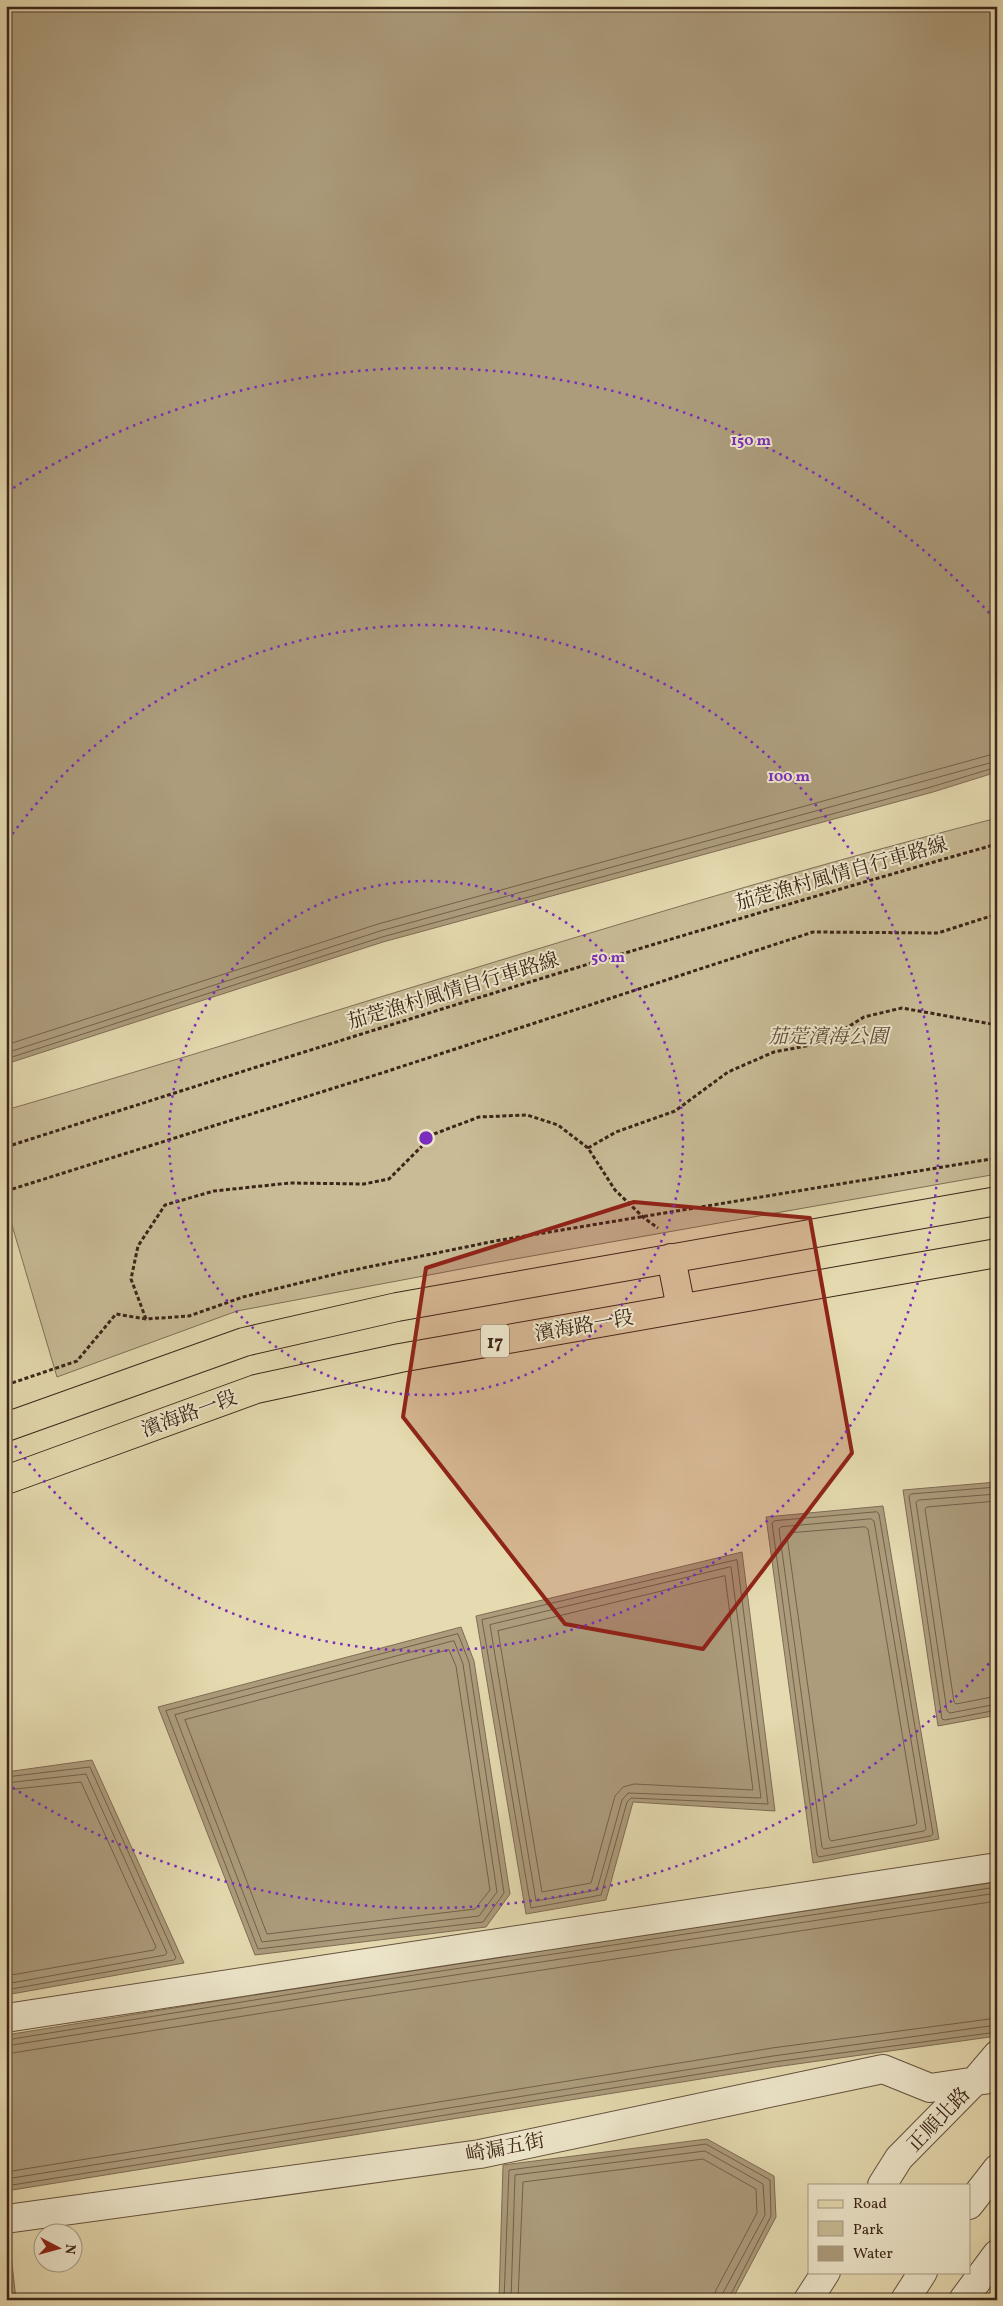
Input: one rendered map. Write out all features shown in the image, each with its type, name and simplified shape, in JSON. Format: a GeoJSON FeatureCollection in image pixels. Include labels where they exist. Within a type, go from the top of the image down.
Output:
{"type":"FeatureCollection","features":[{"type":"Feature","properties":{"kind":"main road"},"geometry":{"type":"LineString","coordinates":[[6,1427],[244,1342],[396,1307],[997,1201]]}},
{"type":"Feature","properties":{"kind":"main road","name":"濱海路一段"},"geometry":{"type":"LineString","coordinates":[[6,1480],[256,1389],[400,1358],[997,1253]]}},
{"type":"Feature","properties":{"kind":"main road"},"geometry":{"type":"LineString","coordinates":[[681,1308],[684,1256]]}},
{"type":"Feature","properties":{"kind":"street"},"geometry":{"type":"LineString","coordinates":[[6,2018],[997,1867]]}},
{"type":"Feature","properties":{"kind":"street","name":"正順北路"},"geometry":{"type":"LineString","coordinates":[[883,2184],[899,2158],[985,2080],[997,2055]]}},
{"type":"Feature","properties":{"kind":"street","name":"崎漏五街"},"geometry":{"type":"LineString","coordinates":[[6,2219],[480,2154],[883,2069],[930,2088],[985,2080]]}},
{"type":"Feature","properties":{"kind":"street"},"geometry":{"type":"LineString","coordinates":[[970,2204],[997,2169]]}},
{"type":"Feature","properties":{"kind":"street"},"geometry":{"type":"LineString","coordinates":[[963,2300],[997,2254]]}},
{"type":"Feature","properties":{"kind":"street"},"geometry":{"type":"LineString","coordinates":[[808,2300],[825,2274]]}},
{"type":"Feature","properties":{"kind":"street"},"geometry":{"type":"LineString","coordinates":[[905,2300],[923,2274]]}},
{"type":"Feature","properties":{"kind":"path","name":"茄萣漁村風情自行車路線"},"geometry":{"type":"LineString","coordinates":[[6,1147],[281,1058],[715,925],[997,844]]}},
{"type":"Feature","properties":{"kind":"path"},"geometry":{"type":"LineString","coordinates":[[6,1191],[394,1069],[813,932],[938,933],[997,914]]}},
{"type":"Feature","properties":{"kind":"path"},"geometry":{"type":"LineString","coordinates":[[588,1148],[616,1132],[676,1110],[728,1072],[774,1052],[822,1043],[864,1017],[902,1008],[997,1025]]}},
{"type":"Feature","properties":{"kind":"path"},"geometry":{"type":"LineString","coordinates":[[146,1319],[132,1279],[138,1246],[165,1205],[214,1191],[290,1183],[364,1184],[389,1180],[434,1134],[479,1118],[527,1114],[558,1125],[588,1148],[614,1190],[684,1256]]}},
{"type":"Feature","properties":{"kind":"path"},"geometry":{"type":"LineString","coordinates":[[6,1385],[77,1360],[116,1314],[146,1319],[189,1316],[243,1296],[344,1272],[495,1242],[997,1158]]}},
{"type":"Feature","properties":{"kind":"highlighted area"},"geometry":{"type":"Polygon","coordinates":[[[634,1202],[810,1218],[852,1453],[703,1649],[565,1624],[403,1417],[426,1268],[634,1202]]]}},
{"type":"Feature","properties":{"kind":"green space","name":"茄萣濱海公園"},"geometry":{"type":"Polygon","coordinates":[[[997,818],[997,1174],[509,1260],[237,1311],[57,1377],[6,1205],[6,1110],[748,886],[997,818]]]}},
{"type":"Feature","properties":{"kind":"water"},"geometry":{"type":"Polygon","coordinates":[[[6,6],[997,6],[997,772],[933,792],[383,942],[6,1064],[6,6]]]}},
{"type":"Feature","properties":{"kind":"water"},"geometry":{"type":"Polygon","coordinates":[[[997,1482],[997,1715],[938,1726],[903,1490],[997,1482]]]}},
{"type":"Feature","properties":{"kind":"water"},"geometry":{"type":"Polygon","coordinates":[[[883,1506],[939,1839],[813,1863],[766,1517],[883,1506]]]}},
{"type":"Feature","properties":{"kind":"water"},"geometry":{"type":"Polygon","coordinates":[[[742,1552],[775,1811],[633,1802],[606,1900],[526,1914],[476,1616],[742,1552]]]}},
{"type":"Feature","properties":{"kind":"water"},"geometry":{"type":"Polygon","coordinates":[[[461,1627],[474,1661],[510,1894],[486,1927],[255,1955],[158,1707],[461,1627]]]}},
{"type":"Feature","properties":{"kind":"water"},"geometry":{"type":"Polygon","coordinates":[[[92,1760],[184,1963],[6,1995],[6,1772],[92,1760]]]}},
{"type":"Feature","properties":{"kind":"water"},"geometry":{"type":"Polygon","coordinates":[[[997,1882],[997,2036],[775,2067],[6,2191],[6,2035],[335,1982],[997,1882]]]}},
{"type":"Feature","properties":{"kind":"water"},"geometry":{"type":"Polygon","coordinates":[[[707,2139],[774,2176],[776,2217],[732,2300],[499,2300],[503,2165],[707,2139]]]}},
{"type":"Feature","properties":{"kind":"water"},"geometry":{"type":"Polygon","coordinates":[[[6,2254],[11,2254],[16,2300],[6,2300],[6,2254]]]}}]}
